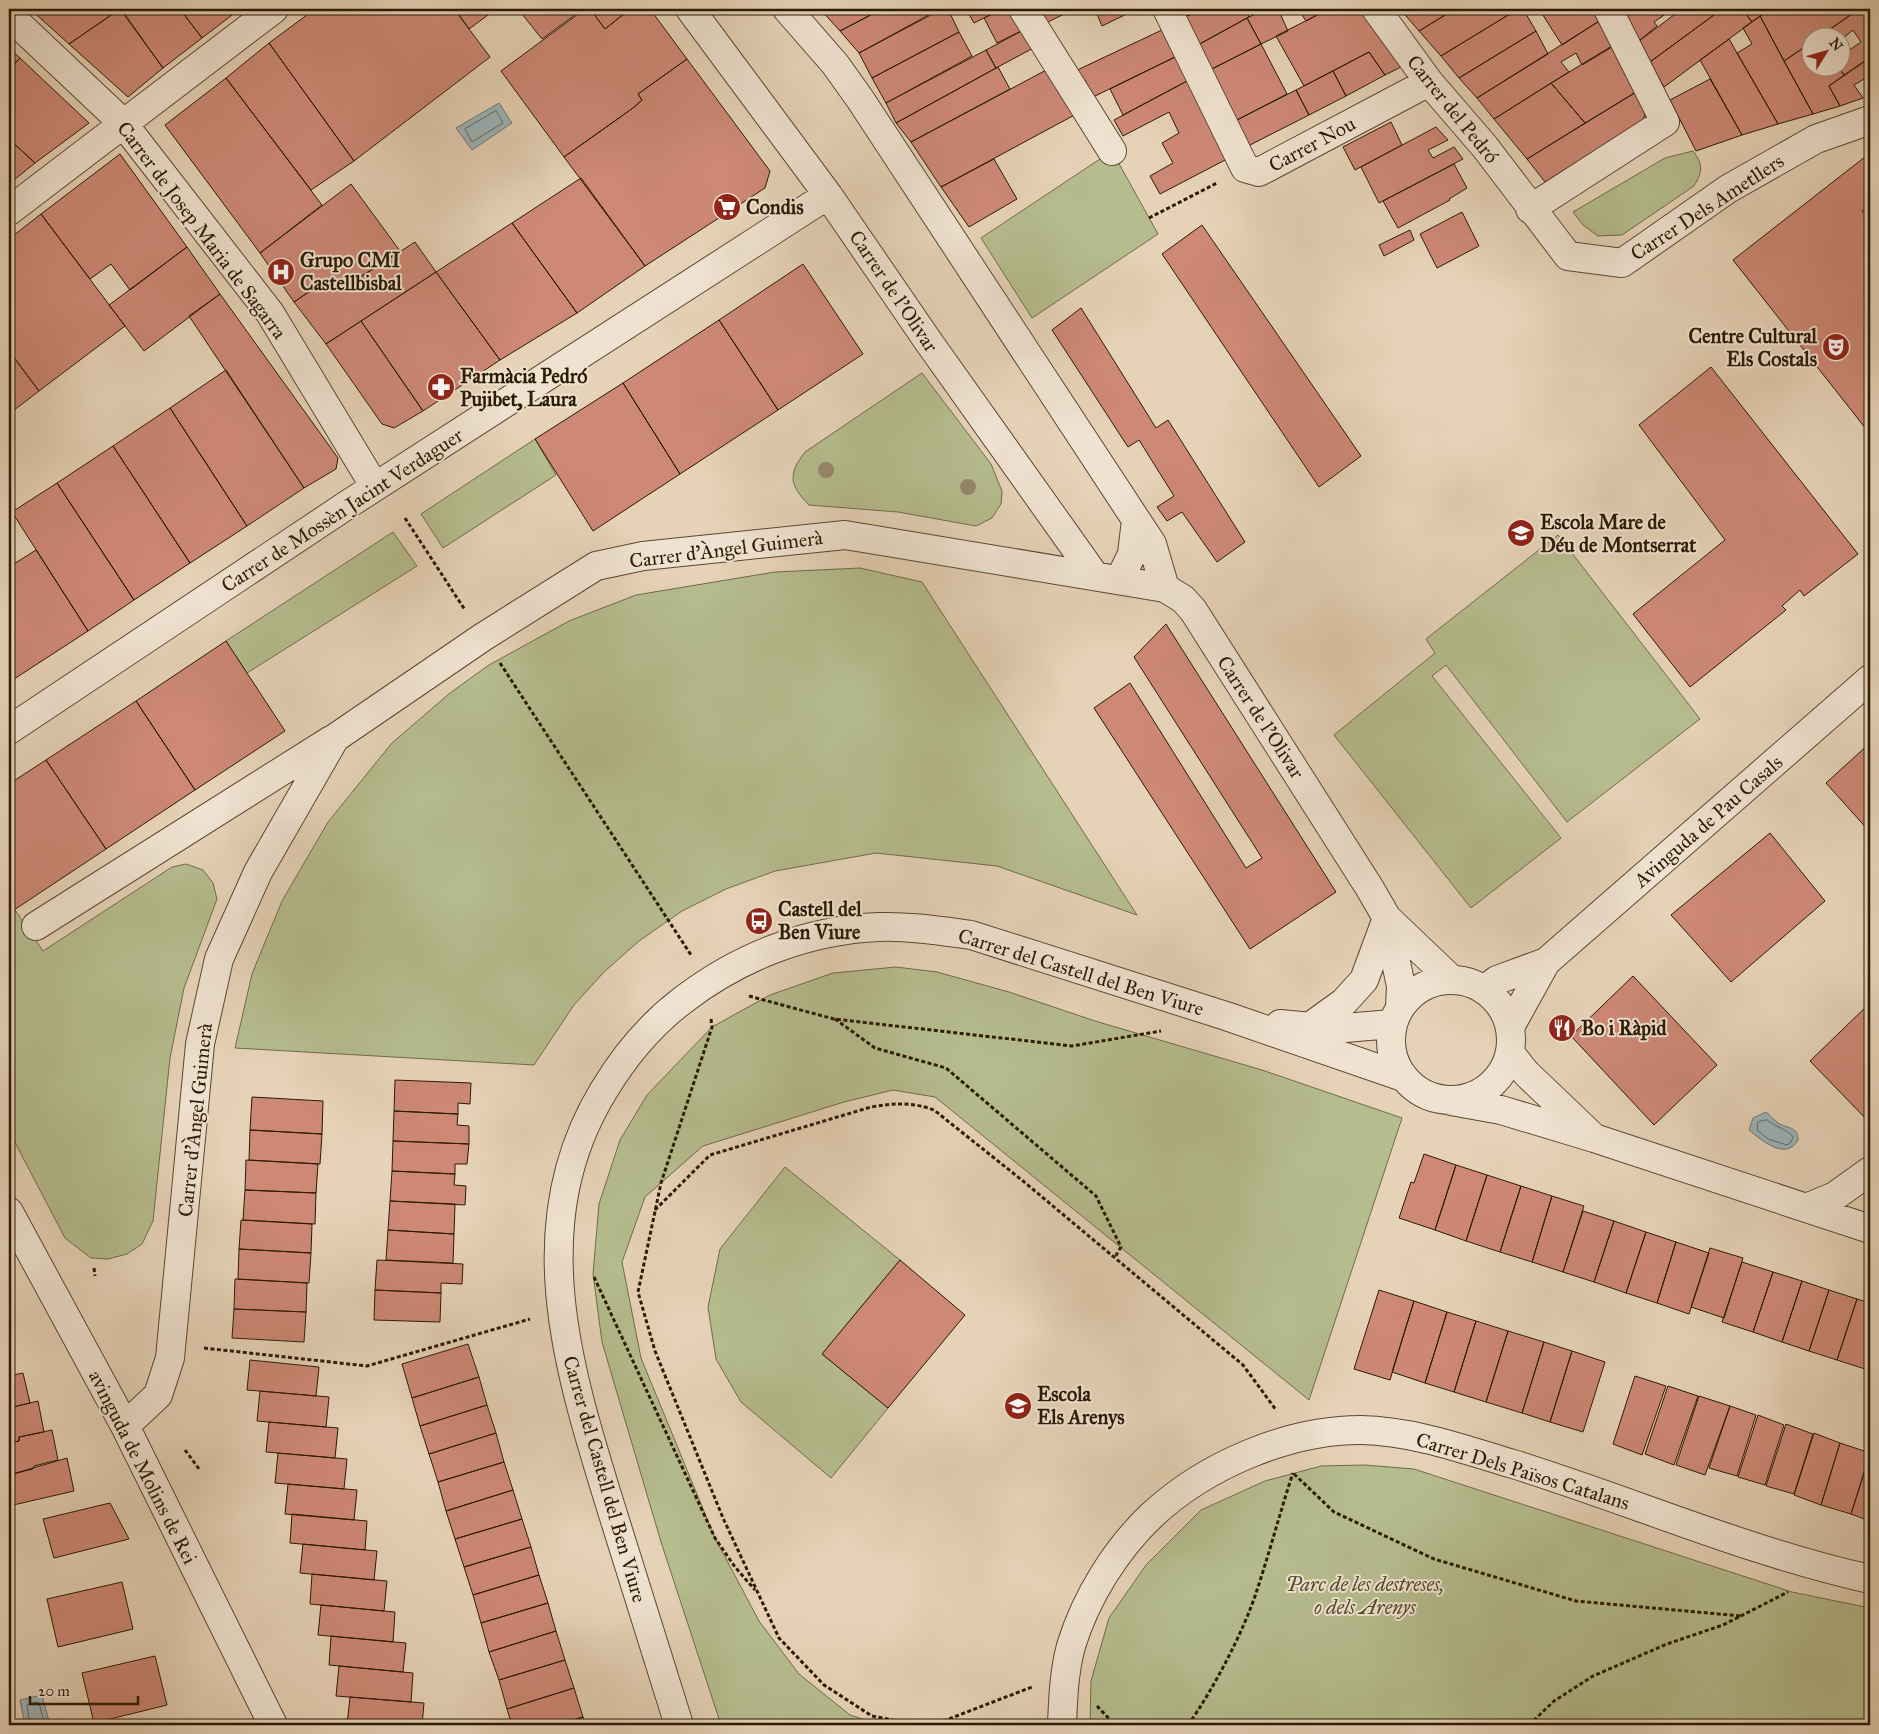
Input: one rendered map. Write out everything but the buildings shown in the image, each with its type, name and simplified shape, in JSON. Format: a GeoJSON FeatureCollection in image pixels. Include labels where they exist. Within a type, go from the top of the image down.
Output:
{"type":"FeatureCollection","features":[{"type":"Feature","properties":{"kind":"street"},"geometry":{"type":"LineString","coordinates":[[9,211],[122,122],[274,9]]}},
{"type":"Feature","properties":{"kind":"street","name":"Carrer de l'Olivar"},"geometry":{"type":"LineString","coordinates":[[690,9],[828,195],[928,342],[1108,578]]}},
{"type":"Feature","properties":{"kind":"street"},"geometry":{"type":"LineString","coordinates":[[787,9],[835,64],[860,99],[1152,544],[1165,588]]}},
{"type":"Feature","properties":{"kind":"street"},"geometry":{"type":"LineString","coordinates":[[1023,9],[1112,151]]}},
{"type":"Feature","properties":{"kind":"street","name":"Carrer Nou"},"geometry":{"type":"LineString","coordinates":[[1167,9],[1245,168],[1258,172],[1429,82]]}},
{"type":"Feature","properties":{"kind":"street","name":"Carrer del Pedró"},"geometry":{"type":"LineString","coordinates":[[1376,9],[1429,82],[1485,147],[1530,209]]}},
{"type":"Feature","properties":{"kind":"street"},"geometry":{"type":"LineString","coordinates":[[1530,209],[1665,122],[1608,9]]}},
{"type":"Feature","properties":{"kind":"street","name":"Carrer de Josep Maria de Sagarra"},"geometry":{"type":"LineString","coordinates":[[16,22],[122,122],[270,313],[375,487]]}},
{"type":"Feature","properties":{"kind":"street","name":"Carrer Dels Ametllers"},"geometry":{"type":"LineString","coordinates":[[1530,209],[1568,256],[1622,262],[1736,184],[1816,139],[1870,120]]}},
{"type":"Feature","properties":{"kind":"street","name":"Carrer de Mossèn Jacint Verdaguer"},"geometry":{"type":"LineString","coordinates":[[9,730],[375,487],[828,195]]}},
{"type":"Feature","properties":{"kind":"street"},"geometry":{"type":"LineString","coordinates":[[1108,578],[1132,554],[1136,520]]}},
{"type":"Feature","properties":{"kind":"street","name":"Carrer d'Àngel Guimerà"},"geometry":{"type":"LineString","coordinates":[[36,926],[335,738],[483,637],[596,566],[643,556],[845,535],[1165,588]]}},
{"type":"Feature","properties":{"kind":"street","name":"Carrer de l'Olivar"},"geometry":{"type":"LineString","coordinates":[[1165,588],[1183,599],[1193,610],[1387,918],[1452,980]]}},
{"type":"Feature","properties":{"kind":"street","name":"Avinguda de Pau Casals"},"geometry":{"type":"LineString","coordinates":[[1484,990],[1497,980],[1546,962],[1870,679]]}},
{"type":"Feature","properties":{"kind":"street","name":"Carrer d'Àngel Guimerà"},"geometry":{"type":"LineString","coordinates":[[125,1426],[158,1395],[170,1358],[200,1044],[220,958],[258,872],[335,738]]}},
{"type":"Feature","properties":{"kind":"street"},"geometry":{"type":"LineString","coordinates":[[1308,1028],[1344,1002],[1364,980],[1387,918]]}},
{"type":"Feature","properties":{"kind":"street","name":"Carrer de l'Olivar"},"geometry":{"type":"LineString","coordinates":[[1387,918],[1401,986],[1396,1016]]}},
{"type":"Feature","properties":{"kind":"street","name":"Carrer del Castell del Ben Viure"},"geometry":{"type":"LineString","coordinates":[[679,1725],[589,1437],[572,1370],[562,1317],[558,1258],[562,1194],[575,1146],[593,1107],[621,1062],[645,1034],[676,1005],[707,981],[738,964],[805,938],[844,930],[881,927],[931,930],[972,935],[1226,1016],[1403,1077]]}},
{"type":"Feature","properties":{"kind":"street","name":"Avinguda de Pau Casals"},"geometry":{"type":"LineString","coordinates":[[1510,1040],[1546,962]]}},
{"type":"Feature","properties":{"kind":"street"},"geometry":{"type":"LineString","coordinates":[[1594,1138],[1526,1073],[1510,1040],[1501,1006],[1484,990],[1467,981],[1452,980],[1429,984],[1412,993],[1396,1016],[1392,1052],[1403,1077],[1424,1095],[1501,1110],[1594,1138],[1870,1229]]}},
{"type":"Feature","properties":{"kind":"street","name":"Carrer del Castell del Ben Viure"},"geometry":{"type":"LineString","coordinates":[[1226,1016],[1308,1028],[1333,1029],[1396,1016]]}},
{"type":"Feature","properties":{"kind":"street"},"geometry":{"type":"LineString","coordinates":[[1451,1101],[1478,1095],[1499,1078],[1510,1040]]}},
{"type":"Feature","properties":{"kind":"street"},"geometry":{"type":"LineString","coordinates":[[1806,1208],[1835,1196],[1870,1171]]}},
{"type":"Feature","properties":{"kind":"street","name":"avinguda de Molins de Rei"},"geometry":{"type":"LineString","coordinates":[[9,1212],[125,1426],[273,1725]]}},
{"type":"Feature","properties":{"kind":"street","name":"Carrer Dels Països Catalans"},"geometry":{"type":"LineString","coordinates":[[1062,1725],[1063,1697],[1072,1644],[1093,1594],[1130,1536],[1163,1505],[1207,1475],[1275,1445],[1317,1434],[1361,1430],[1437,1441],[1563,1480],[1785,1557],[1870,1579]]}},
{"type":"Feature","properties":{"kind":"path"},"geometry":{"type":"LineString","coordinates":[[1149,218],[1245,168]]}},
{"type":"Feature","properties":{"kind":"path"},"geometry":{"type":"LineString","coordinates":[[405,518],[468,614]]}},
{"type":"Feature","properties":{"kind":"path"},"geometry":{"type":"LineString","coordinates":[[498,661],[677,935]]}},
{"type":"Feature","properties":{"kind":"path"},"geometry":{"type":"LineString","coordinates":[[749,996],[834,1019],[1072,1046],[1164,1030]]}},
{"type":"Feature","properties":{"kind":"path"},"geometry":{"type":"LineString","coordinates":[[711,1018],[712,1027],[664,1174],[638,1292],[655,1351],[723,1518],[779,1638],[824,1685],[872,1716],[909,1723],[946,1720],[1040,1684]]}},
{"type":"Feature","properties":{"kind":"path"},"geometry":{"type":"LineString","coordinates":[[834,1019],[875,1048],[946,1068],[1096,1196],[1121,1247],[1115,1257]]}},
{"type":"Feature","properties":{"kind":"path"},"geometry":{"type":"LineString","coordinates":[[655,1210],[710,1155],[872,1107],[892,1103],[918,1104],[934,1110],[1115,1257],[1243,1366],[1282,1417]]}},
{"type":"Feature","properties":{"kind":"path"},"geometry":{"type":"LineString","coordinates":[[94,1268],[95,1276]]}},
{"type":"Feature","properties":{"kind":"path"},"geometry":{"type":"LineString","coordinates":[[593,1274],[715,1538],[735,1567],[758,1593]]}},
{"type":"Feature","properties":{"kind":"path"},"geometry":{"type":"LineString","coordinates":[[209,1348],[368,1366],[532,1319]]}},
{"type":"Feature","properties":{"kind":"path"},"geometry":{"type":"LineString","coordinates":[[185,1450],[200,1468]]}},
{"type":"Feature","properties":{"kind":"path"},"geometry":{"type":"LineString","coordinates":[[1188,1725],[1201,1707],[1228,1655],[1257,1591],[1293,1468]]}},
{"type":"Feature","properties":{"kind":"path"},"geometry":{"type":"LineString","coordinates":[[1293,1473],[1334,1512],[1434,1559],[1576,1601],[1741,1616]]}},
{"type":"Feature","properties":{"kind":"path"},"geometry":{"type":"LineString","coordinates":[[1528,1725],[1554,1701],[1593,1676],[1741,1616],[1790,1592]]}},
{"type":"Feature","properties":{"kind":"path"},"geometry":{"type":"LineString","coordinates":[[1090,1699],[1115,1725]]}},
{"type":"Feature","properties":{"kind":"green space"},"geometry":{"type":"Polygon","coordinates":[[[1112,151],[1158,234],[1032,318],[981,238],[1112,151]]]}},
{"type":"Feature","properties":{"kind":"green space"},"geometry":{"type":"Polygon","coordinates":[[[1693,151],[1699,160],[1701,168],[1694,186],[1622,235],[1598,236],[1583,225],[1573,212],[1665,158],[1693,151]]]}},
{"type":"Feature","properties":{"kind":"green space"},"geometry":{"type":"Polygon","coordinates":[[[922,373],[991,464],[1002,491],[1001,504],[992,518],[976,526],[898,512],[809,505],[794,485],[793,479],[799,460],[805,452],[922,373]]]}},
{"type":"Feature","properties":{"kind":"green space"},"geometry":{"type":"Polygon","coordinates":[[[535,439],[556,475],[443,548],[421,514],[535,439]]]}},
{"type":"Feature","properties":{"kind":"green space"},"geometry":{"type":"Polygon","coordinates":[[[393,532],[417,566],[247,673],[226,641],[393,532]]]}},
{"type":"Feature","properties":{"kind":"green space"},"geometry":{"type":"Polygon","coordinates":[[[1558,535],[1700,719],[1567,822],[1446,665],[1432,676],[1561,838],[1471,908],[1334,735],[1435,653],[1426,639],[1558,535]]]}},
{"type":"Feature","properties":{"kind":"green space"},"geometry":{"type":"Polygon","coordinates":[[[860,568],[922,582],[1137,915],[997,866],[876,853],[775,871],[726,889],[682,911],[639,941],[604,972],[574,1005],[534,1065],[235,1048],[252,974],[282,901],[328,822],[392,743],[450,693],[489,665],[569,621],[636,595],[775,572],[860,568]]]}},
{"type":"Feature","properties":{"kind":"green space"},"geometry":{"type":"Polygon","coordinates":[[[186,864],[203,870],[213,883],[217,899],[184,988],[170,1058],[153,1221],[142,1244],[127,1254],[108,1259],[91,1258],[65,1238],[9,1131],[9,901],[43,951],[172,867],[186,864]]]}},
{"type":"Feature","properties":{"kind":"green space"},"geometry":{"type":"Polygon","coordinates":[[[896,967],[937,972],[1009,992],[1095,1021],[1262,1070],[1402,1118],[1309,1400],[935,1097],[893,1090],[844,1102],[703,1146],[645,1197],[622,1262],[641,1358],[715,1538],[759,1621],[799,1674],[850,1715],[881,1725],[721,1725],[661,1542],[602,1342],[593,1274],[599,1204],[620,1140],[647,1095],[712,1027],[770,995],[833,973],[896,967]]]}},
{"type":"Feature","properties":{"kind":"green space"},"geometry":{"type":"Polygon","coordinates":[[[785,1167],[900,1260],[822,1354],[888,1408],[831,1478],[741,1402],[716,1359],[708,1307],[720,1249],[785,1167]]]}},
{"type":"Feature","properties":{"kind":"green space","name":"Parc de les destreses, o dels Arenys"},"geometry":{"type":"Polygon","coordinates":[[[1364,1465],[1414,1469],[1792,1592],[1870,1608],[1870,1725],[1090,1725],[1091,1681],[1109,1618],[1146,1565],[1201,1510],[1265,1481],[1321,1466],[1364,1465]]]}},
{"type":"Feature","properties":{"kind":"water"},"geometry":{"type":"Polygon","coordinates":[[[499,103],[512,123],[472,150],[456,128],[499,103]]]}},
{"type":"Feature","properties":{"kind":"water"},"geometry":{"type":"Polygon","coordinates":[[[1766,1112],[1778,1123],[1792,1128],[1796,1132],[1798,1140],[1793,1146],[1787,1149],[1774,1147],[1749,1130],[1753,1118],[1766,1112]]]}},
{"type":"Feature","properties":{"kind":"water"},"geometry":{"type":"Polygon","coordinates":[[[42,1695],[50,1725],[25,1725],[20,1700],[42,1695]]]}},
{"type":"Feature","properties":{"kind":"place","name":"Condis"},"geometry":{"type":"Point","coordinates":[727,207]}},
{"type":"Feature","properties":{"kind":"place","name":"Grupo CMI Castellbisbal"},"geometry":{"type":"Point","coordinates":[281,272]}},
{"type":"Feature","properties":{"kind":"place","name":"Centre Cultural Els Costals"},"geometry":{"type":"Point","coordinates":[1836,347]}},
{"type":"Feature","properties":{"kind":"place","name":"Farmàcia Pedró Pujibet, Laura"},"geometry":{"type":"Point","coordinates":[441,387]}},
{"type":"Feature","properties":{"kind":"place","name":"Escola Mare de Déu de Montserrat"},"geometry":{"type":"Point","coordinates":[1521,533]}},
{"type":"Feature","properties":{"kind":"place","name":"Castell del Ben Viure"},"geometry":{"type":"Point","coordinates":[759,921]}},
{"type":"Feature","properties":{"kind":"place","name":"Bo i Ràpid"},"geometry":{"type":"Point","coordinates":[1562,1028]}},
{"type":"Feature","properties":{"kind":"place","name":"Escola Els Arenys"},"geometry":{"type":"Point","coordinates":[1018,1406]}}]}
